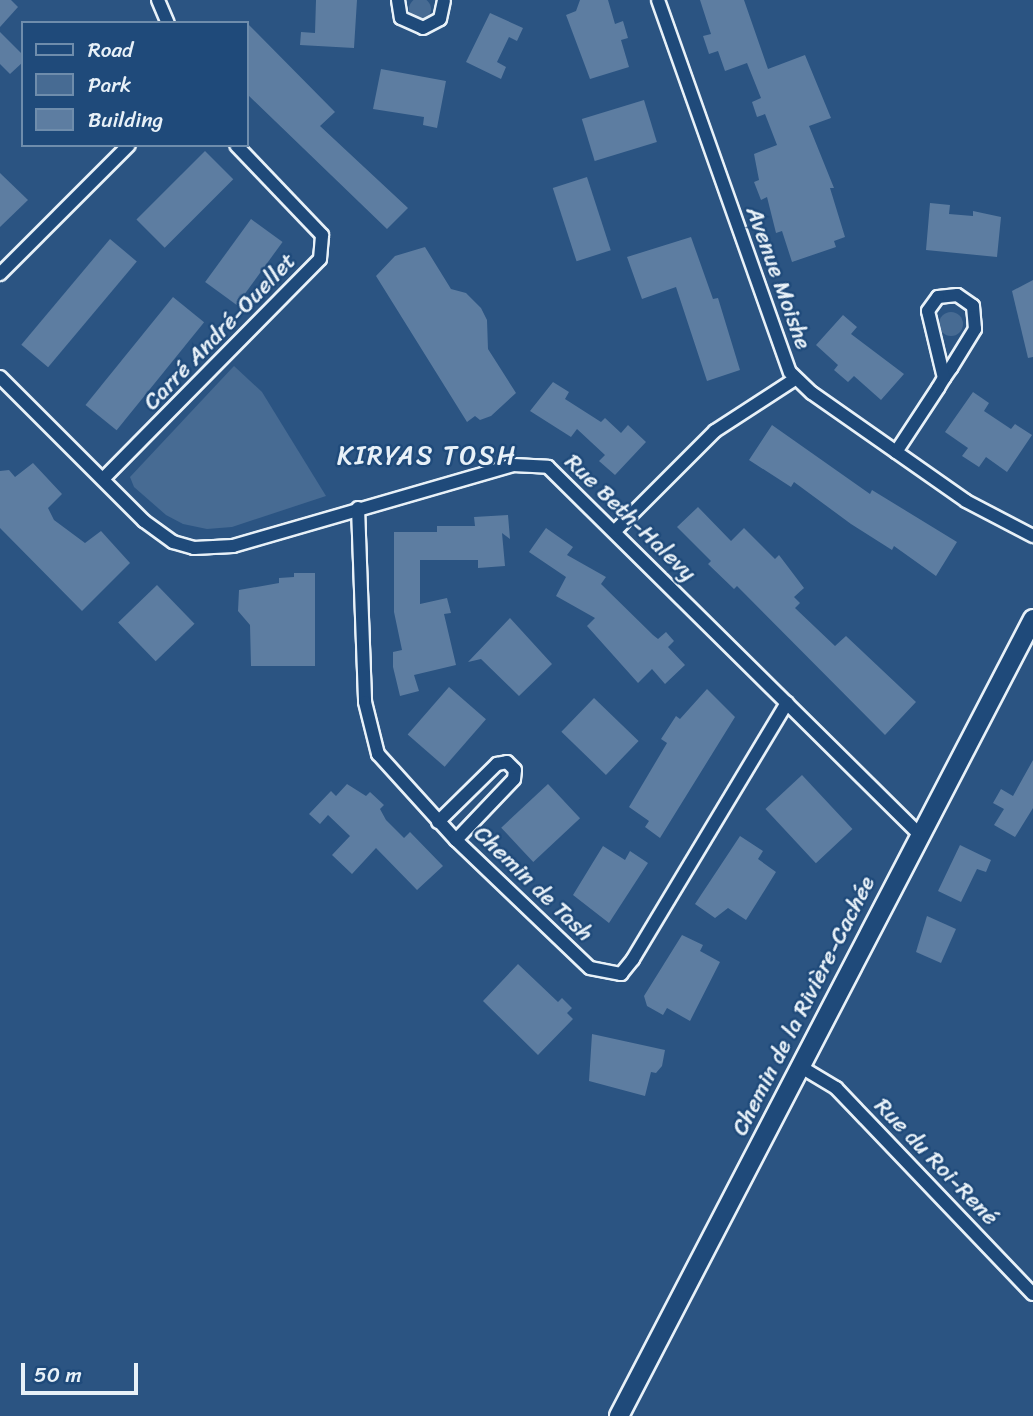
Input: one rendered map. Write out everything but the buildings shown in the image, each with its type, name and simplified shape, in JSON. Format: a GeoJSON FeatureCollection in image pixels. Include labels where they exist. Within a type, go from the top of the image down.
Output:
{"type":"FeatureCollection","features":[{"type":"Feature","properties":{"kind":"street"},"geometry":{"type":"LineString","coordinates":[[158,0],[167,21]]}},
{"type":"Feature","properties":{"kind":"street"},"geometry":{"type":"LineString","coordinates":[[398,0],[401,18],[422,29],[440,19],[444,0]]}},
{"type":"Feature","properties":{"kind":"street","name":"Avenue Moishe"},"geometry":{"type":"LineString","coordinates":[[658,0],[795,379],[967,501],[1033,536]]}},
{"type":"Feature","properties":{"kind":"street"},"geometry":{"type":"LineString","coordinates":[[0,274],[127,147]]}},
{"type":"Feature","properties":{"kind":"street","name":"Carré André-Ouellet"},"geometry":{"type":"LineString","coordinates":[[103,479],[320,259],[322,235],[238,147]]}},
{"type":"Feature","properties":{"kind":"street"},"geometry":{"type":"LineString","coordinates":[[896,452],[944,379],[976,324],[971,304],[957,295],[935,299],[927,316],[944,379]]}},
{"type":"Feature","properties":{"kind":"street","name":"Rue Beth-Halevy"},"geometry":{"type":"LineString","coordinates":[[0,377],[164,536],[207,549],[513,465],[539,463],[561,476],[919,834]]}},
{"type":"Feature","properties":{"kind":"street"},"geometry":{"type":"LineString","coordinates":[[615,530],[715,431],[795,379]]}},
{"type":"Feature","properties":{"kind":"street","name":"Chemin de Tash"},"geometry":{"type":"LineString","coordinates":[[358,508],[365,702],[372,741],[384,764],[438,822],[590,968],[621,974],[787,703]]}},
{"type":"Feature","properties":{"kind":"street","name":"Chemin de la Rivière-Cachée"},"geometry":{"type":"LineString","coordinates":[[619,1416],[1033,619]]}},
{"type":"Feature","properties":{"kind":"street"},"geometry":{"type":"LineString","coordinates":[[438,822],[497,764],[507,762],[515,770],[514,779],[456,840]]}},
{"type":"Feature","properties":{"kind":"street","name":"Rue du Roi-René"},"geometry":{"type":"LineString","coordinates":[[802,1067],[836,1088],[1033,1294]]}},
{"type":"Feature","properties":{"kind":"green space"},"geometry":{"type":"Polygon","coordinates":[[[424,-1],[430,5],[428,17],[420,20],[412,17],[409,9],[412,1],[424,-1]]]}},
{"type":"Feature","properties":{"kind":"green space"},"geometry":{"type":"Polygon","coordinates":[[[951,312],[960,315],[963,324],[960,333],[951,336],[942,333],[939,324],[942,315],[951,312]]]}},
{"type":"Feature","properties":{"kind":"green space"},"geometry":{"type":"Polygon","coordinates":[[[234,366],[262,392],[326,496],[232,527],[207,529],[183,524],[166,515],[134,487],[130,477],[234,366]]]}},
{"type":"Feature","properties":{"kind":"district","name":"KIRYAS TOSH"},"geometry":{"type":"Point","coordinates":[427,456]}}]}
